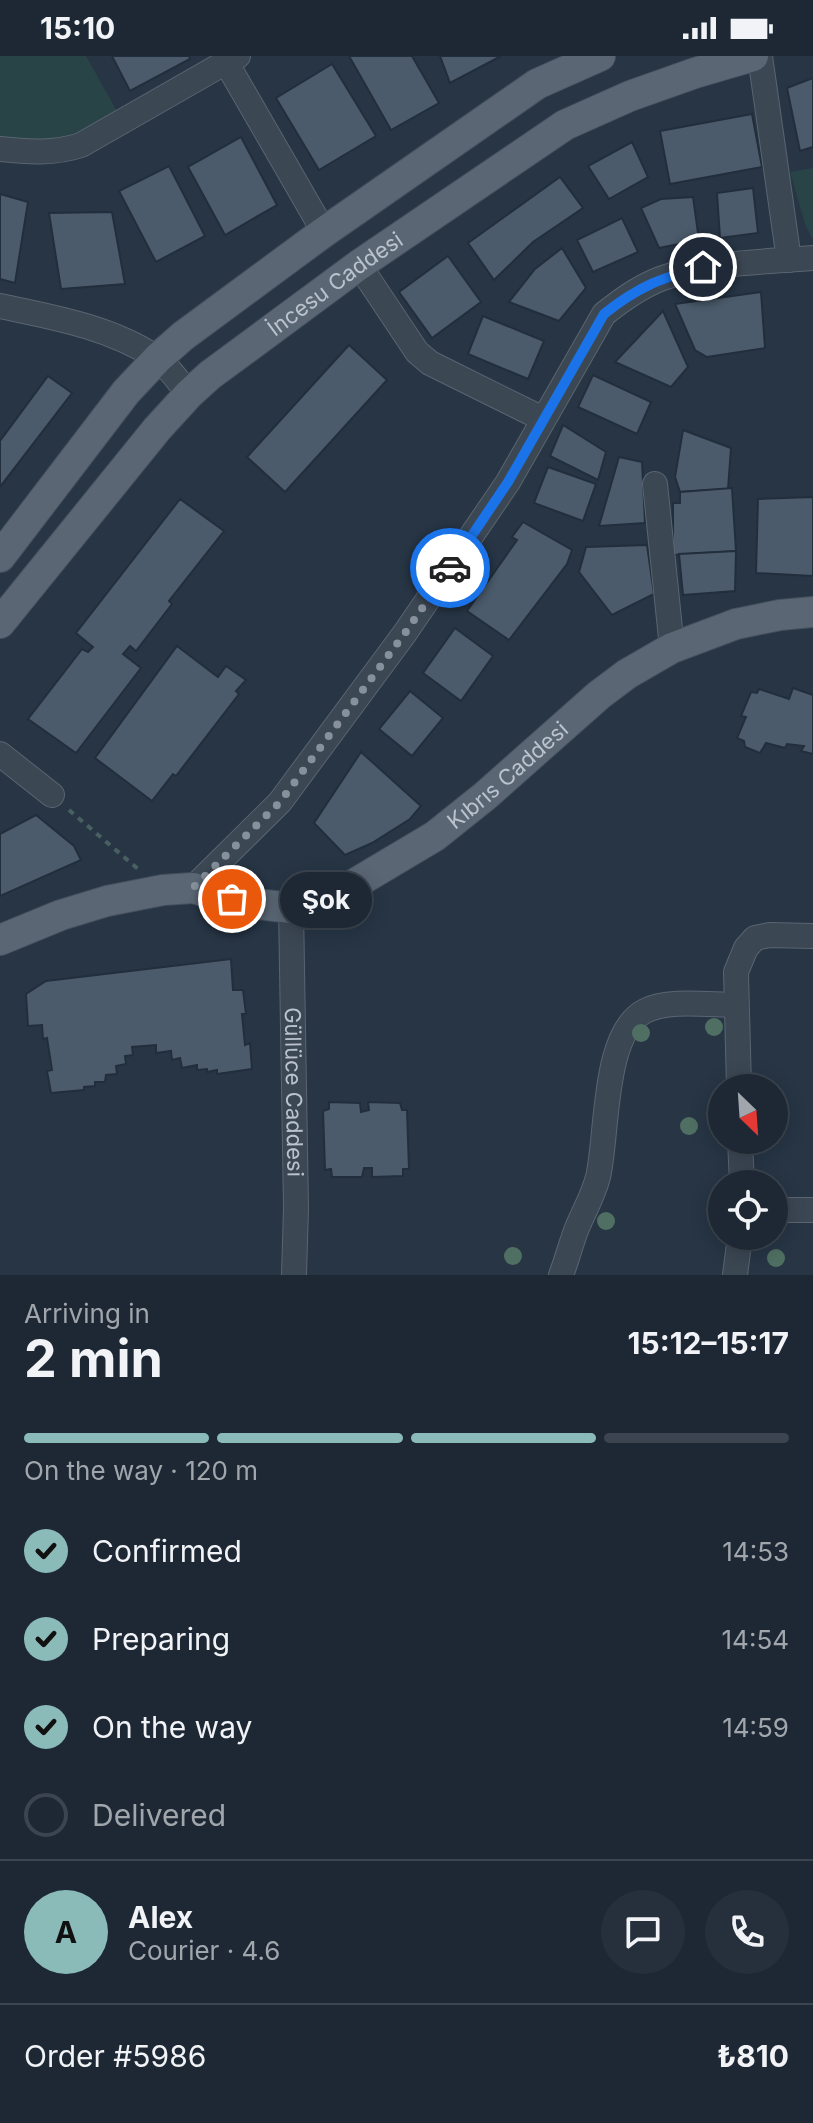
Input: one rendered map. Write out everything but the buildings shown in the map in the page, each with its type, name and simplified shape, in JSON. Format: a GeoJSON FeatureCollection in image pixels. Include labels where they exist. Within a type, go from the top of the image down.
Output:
{"type":"FeatureCollection","features":[{"type":"Feature","properties":{"kind":"main road"},"geometry":{"type":"LineString","coordinates":[[0,557],[126,392],[183,336],[324,232],[537,84],[600,56]]}},
{"type":"Feature","properties":{"kind":"main road","name":"İncesu Caddesi"},"geometry":{"type":"LineString","coordinates":[[0,623],[157,429],[210,375],[359,265],[565,125],[630,96],[753,56]]}},
{"type":"Feature","properties":{"kind":"main road","name":"Kıbrıs Caddesi"},"geometry":{"type":"LineString","coordinates":[[193,888],[241,902],[291,908],[341,892],[435,836],[627,674],[672,648],[736,624],[813,612]]}},
{"type":"Feature","properties":{"kind":"main road"},"geometry":{"type":"LineString","coordinates":[[0,940],[61,915],[107,901],[163,890],[193,888]]}},
{"type":"Feature","properties":{"kind":"street"},"geometry":{"type":"LineString","coordinates":[[193,888],[280,802],[396,645],[508,482],[604,314],[621,300],[667,276],[703,267],[801,259],[760,56]]}},
{"type":"Feature","properties":{"kind":"street"},"geometry":{"type":"LineString","coordinates":[[0,149],[30,153],[81,145],[232,59],[324,232]]}},
{"type":"Feature","properties":{"kind":"street"},"geometry":{"type":"LineString","coordinates":[[359,265],[417,352],[430,363],[543,419]]}},
{"type":"Feature","properties":{"kind":"street"},"geometry":{"type":"LineString","coordinates":[[0,306],[107,333],[158,358],[189,394]]}},
{"type":"Feature","properties":{"kind":"street"},"geometry":{"type":"LineString","coordinates":[[655,484],[672,648]]}},
{"type":"Feature","properties":{"kind":"street"},"geometry":{"type":"LineString","coordinates":[[0,754],[52,795]]}},
{"type":"Feature","properties":{"kind":"street","name":"Güllüce Caddesi"},"geometry":{"type":"LineString","coordinates":[[291,908],[296,1208],[294,1275]]}},
{"type":"Feature","properties":{"kind":"street"},"geometry":{"type":"LineString","coordinates":[[738,1074],[736,972],[746,948],[755,938],[770,935],[813,936]]}},
{"type":"Feature","properties":{"kind":"street"},"geometry":{"type":"LineString","coordinates":[[561,1275],[598,1176],[617,1050],[627,1027],[646,1010],[661,1005],[736,1005]]}},
{"type":"Feature","properties":{"kind":"street"},"geometry":{"type":"LineString","coordinates":[[788,1210],[813,1210]]}},
{"type":"Feature","properties":{"kind":"street"},"geometry":{"type":"LineString","coordinates":[[735,1275],[738,1250]]}},
{"type":"Feature","properties":{"kind":"path"},"geometry":{"type":"LineString","coordinates":[[52,795],[163,890]]}},
{"type":"Feature","properties":{"kind":"green space"},"geometry":{"type":"Polygon","coordinates":[[[0,56],[86,56],[118,113],[42,162],[0,159],[0,56]]]}},
{"type":"Feature","properties":{"kind":"green space"},"geometry":{"type":"Polygon","coordinates":[[[813,168],[813,238],[812,238],[790,172],[813,168]]]}},
{"type":"Feature","properties":{"kind":"way so far"},"geometry":{"type":"LineString","coordinates":[[232,899],[193,888],[280,802],[450,568]]}},
{"type":"Feature","properties":{"kind":"place","name":"Şok"},"geometry":{"type":"Point","coordinates":[232,899]}},
{"type":"Feature","properties":{"kind":"route"},"geometry":{"type":"LineString","coordinates":[[450,568],[508,482],[604,314],[643,287],[667,276],[703,267]]}}]}
